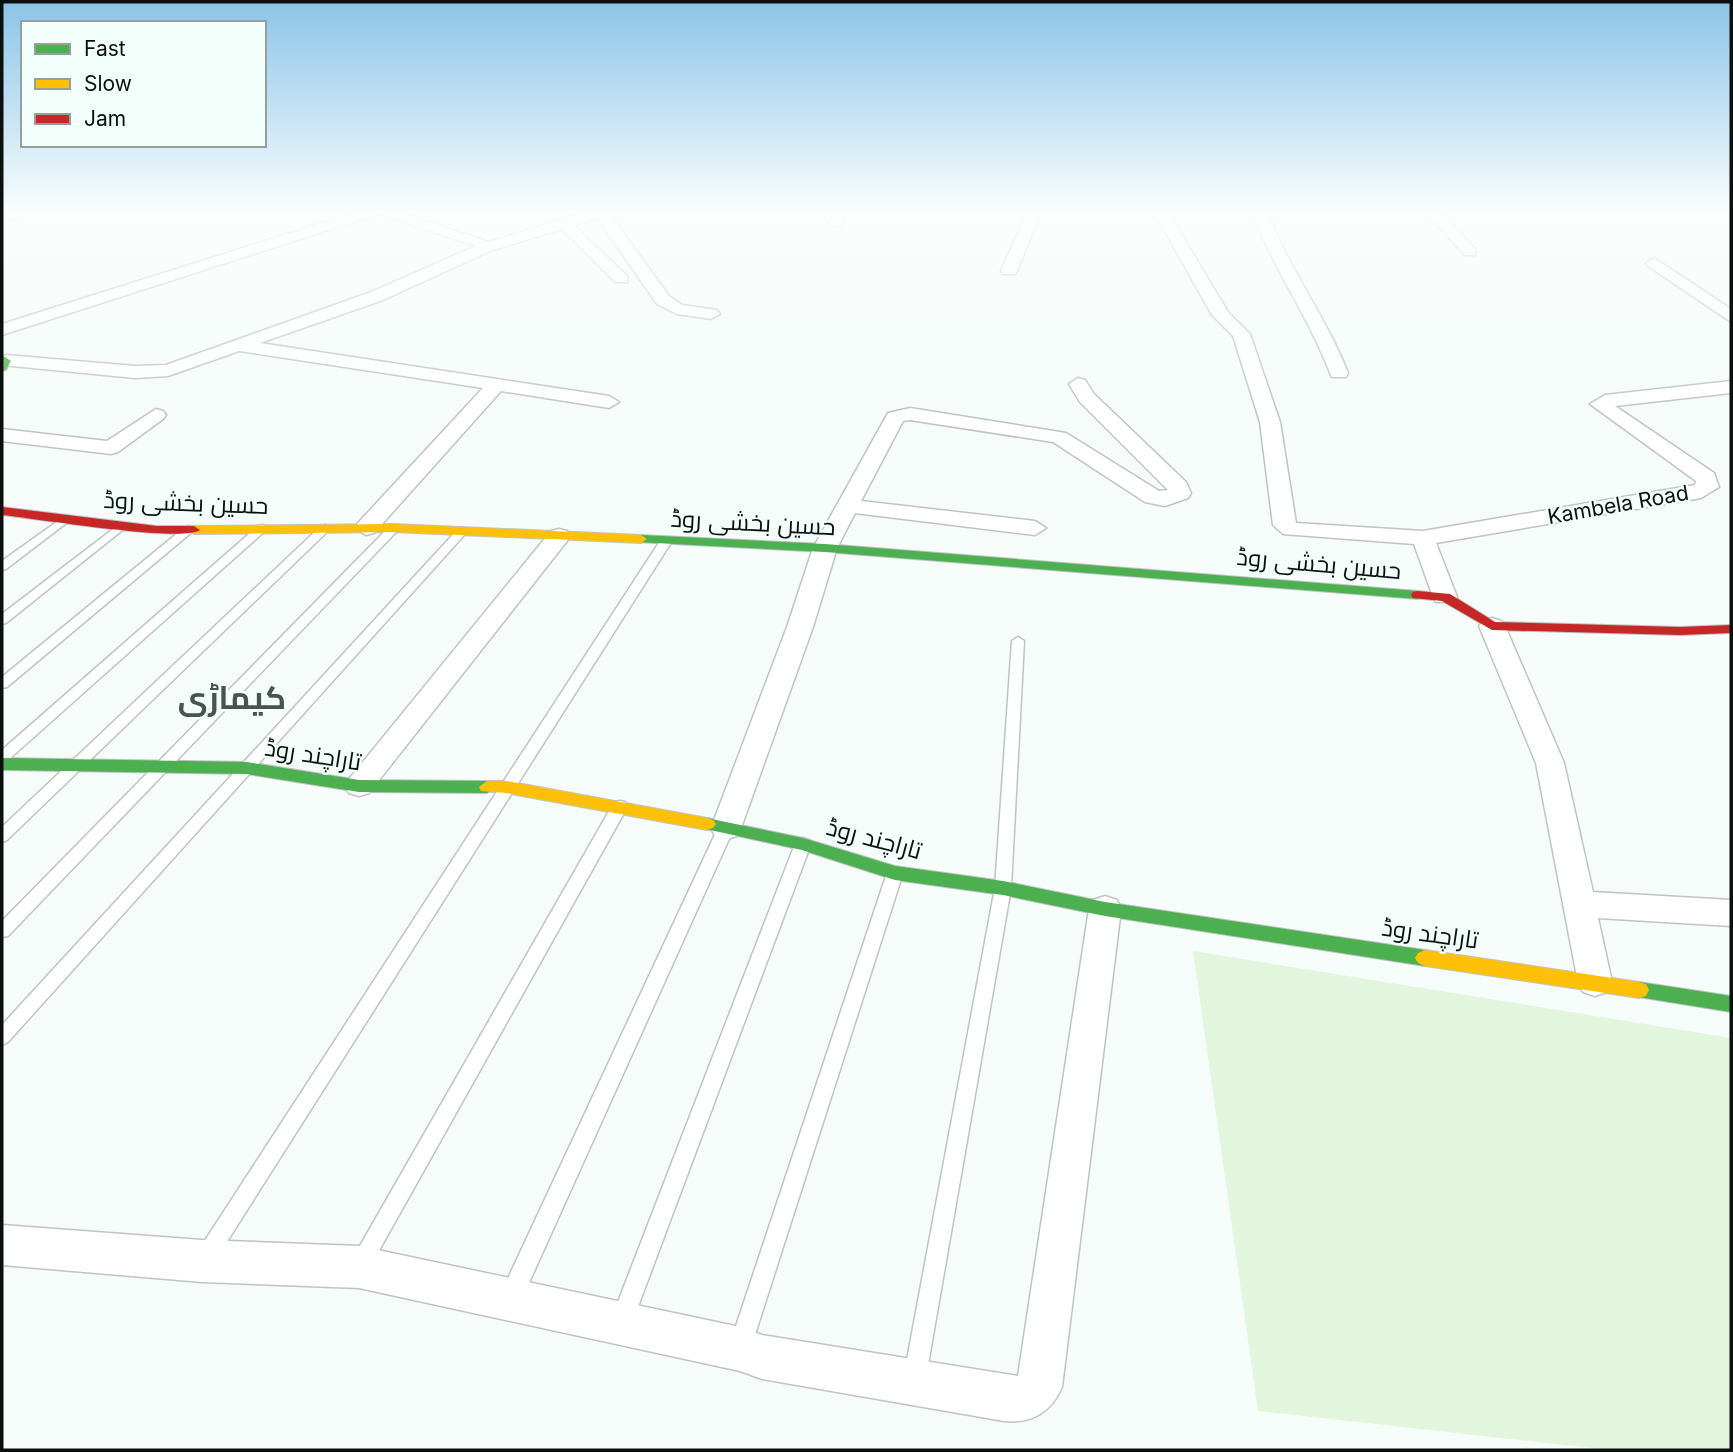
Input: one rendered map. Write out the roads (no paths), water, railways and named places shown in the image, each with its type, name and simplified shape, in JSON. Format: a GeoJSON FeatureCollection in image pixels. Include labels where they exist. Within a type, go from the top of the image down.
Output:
{"type":"FeatureCollection","features":[{"type":"Feature","properties":{"kind":"street"},"geometry":{"type":"LineString","coordinates":[[2,330],[160,280]]}},
{"type":"Feature","properties":{"kind":"street"},"geometry":{"type":"LineString","coordinates":[[3,362],[152,372],[168,370],[377,296],[414,280]]}},
{"type":"Feature","properties":{"kind":"street"},"geometry":{"type":"LineString","coordinates":[[649,280],[663,300],[677,309],[711,314]]}},
{"type":"Feature","properties":{"kind":"street"},"geometry":{"type":"LineString","coordinates":[[1200,280],[1221,315],[1241,334],[1270,422],[1284,525],[1291,529],[1423,538],[1445,597]]}},
{"type":"Feature","properties":{"kind":"street"},"geometry":{"type":"LineString","coordinates":[[1293,280],[1331,348],[1339,373]]}},
{"type":"Feature","properties":{"kind":"street"},"geometry":{"type":"LineString","coordinates":[[1678,280],[1731,317]]}},
{"type":"Feature","properties":{"kind":"street"},"geometry":{"type":"LineString","coordinates":[[236,345],[609,402]]}},
{"type":"Feature","properties":{"kind":"street"},"geometry":{"type":"LineString","coordinates":[[366,528],[497,384]]}},
{"type":"Feature","properties":{"kind":"street"},"geometry":{"type":"LineString","coordinates":[[726,828],[800,627],[825,548],[895,417],[910,414],[1059,437],[1153,497],[1165,499],[1180,493],[1087,398],[1078,384]]}},
{"type":"Feature","properties":{"kind":"street","name":"Kambela Road"},"geometry":{"type":"LineString","coordinates":[[1423,538],[1701,491],[1708,487],[1706,478],[1600,404],[1605,401],[1731,387]]}},
{"type":"Feature","properties":{"kind":"street"},"geometry":{"type":"LineString","coordinates":[[2,435],[111,448],[156,415]]}},
{"type":"Feature","properties":{"kind":"street"},"geometry":{"type":"LineString","coordinates":[[848,506],[1035,528]]}},
{"type":"Feature","properties":{"kind":"street","name":"حسین بخشی روڈ"},"geometry":{"type":"LineString","coordinates":[[3,513],[121,526],[189,529],[394,528],[825,548],[1445,597],[1492,626]]}},
{"type":"Feature","properties":{"kind":"street"},"geometry":{"type":"LineString","coordinates":[[359,786],[559,536]]}},
{"type":"Feature","properties":{"kind":"street"},"geometry":{"type":"LineString","coordinates":[[1595,982],[1550,763],[1492,626],[1680,631],[1731,629]]}},
{"type":"Feature","properties":{"kind":"street","name":"تاراچند روڈ"},"geometry":{"type":"LineString","coordinates":[[2,764],[247,768],[359,786],[506,787],[620,806],[803,844],[895,873],[1003,888],[1105,909],[1731,1003]]}},
{"type":"Feature","properties":{"kind":"street"},"geometry":{"type":"LineString","coordinates":[[1580,904],[1731,913]]}},
{"type":"Feature","properties":{"kind":"street"},"geometry":{"type":"LineString","coordinates":[[2,1245],[202,1261],[359,1267],[511,1297],[740,1349],[762,1357],[1019,1400],[1031,1397],[1039,1387],[1105,909]]}},
{"type":"Feature","properties":{"kind":"lane"},"geometry":{"type":"LineString","coordinates":[[2,566],[65,519]]}},
{"type":"Feature","properties":{"kind":"lane"},"geometry":{"type":"LineString","coordinates":[[2,620],[121,526]]}},
{"type":"Feature","properties":{"kind":"lane"},"geometry":{"type":"LineString","coordinates":[[2,758],[262,528]]}},
{"type":"Feature","properties":{"kind":"lane"},"geometry":{"type":"LineString","coordinates":[[2,836],[325,528]]}},
{"type":"Feature","properties":{"kind":"lane"},"geometry":{"type":"LineString","coordinates":[[2,931],[394,528]]}},
{"type":"Feature","properties":{"kind":"lane"},"geometry":{"type":"LineString","coordinates":[[2,684],[189,529]]}},
{"type":"Feature","properties":{"kind":"lane"},"geometry":{"type":"LineString","coordinates":[[2,1037],[462,531]]}},
{"type":"Feature","properties":{"kind":"lane"},"geometry":{"type":"LineString","coordinates":[[202,1261],[666,541]]}},
{"type":"Feature","properties":{"kind":"lane"},"geometry":{"type":"LineString","coordinates":[[914,1384],[1003,888],[1018,641]]}},
{"type":"Feature","properties":{"kind":"lane"},"geometry":{"type":"LineString","coordinates":[[359,1267],[620,806]]}},
{"type":"Feature","properties":{"kind":"lane"},"geometry":{"type":"LineString","coordinates":[[511,1297],[726,828]]}},
{"type":"Feature","properties":{"kind":"lane"},"geometry":{"type":"LineString","coordinates":[[621,1323],[803,844]]}},
{"type":"Feature","properties":{"kind":"lane"},"geometry":{"type":"LineString","coordinates":[[740,1349],[895,873]]}},
{"type":"Feature","properties":{"kind":"district","name":"کیماڑی"},"geometry":{"type":"Point","coordinates":[232,698]}}]}
